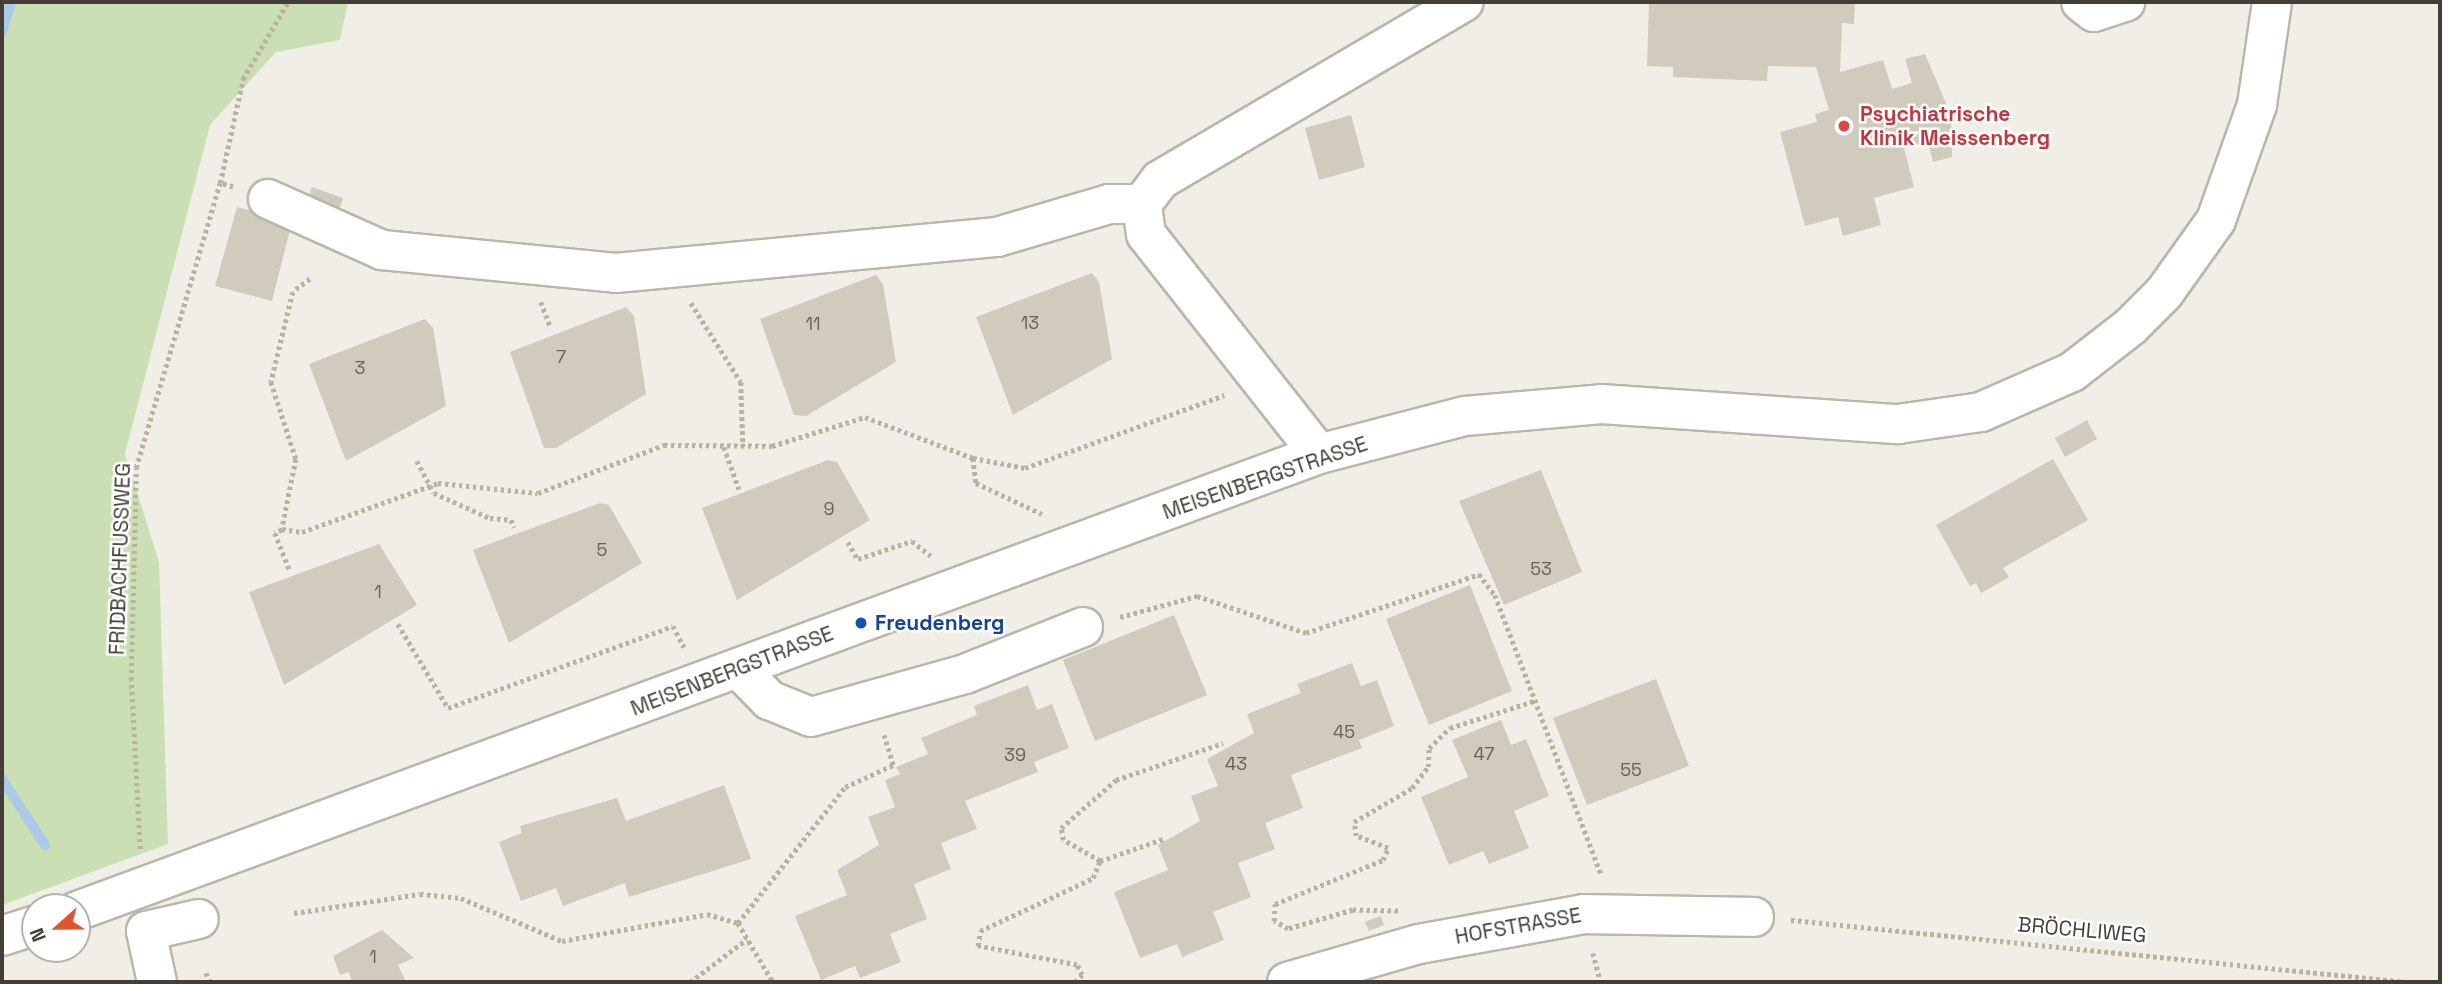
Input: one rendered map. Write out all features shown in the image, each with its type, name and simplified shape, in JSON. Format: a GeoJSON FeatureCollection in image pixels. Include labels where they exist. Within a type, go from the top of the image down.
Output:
{"type":"FeatureCollection","features":[{"type":"Feature","properties":{"kind":"street"},"geometry":{"type":"LineString","coordinates":[[1319,454],[1146,234],[1142,204],[1160,180],[1464,2]]}},
{"type":"Feature","properties":{"kind":"street"},"geometry":{"type":"LineString","coordinates":[[2081,2],[2094,12],[2125,2]]}},
{"type":"Feature","properties":{"kind":"street","name":"MEISENBERGSTRASSE"},"geometry":{"type":"LineString","coordinates":[[91,906],[1319,454],[1465,416],[1601,404],[1898,424],[1981,412],[2072,372],[2164,293],[2216,220],[2257,105],[2272,2]]}},
{"type":"Feature","properties":{"kind":"street"},"geometry":{"type":"LineString","coordinates":[[268,199],[382,250],[574,272],[997,237],[1109,204],[1142,204]]}},
{"type":"Feature","properties":{"kind":"street"},"geometry":{"type":"LineString","coordinates":[[738,668],[769,700],[811,717],[939,683],[1083,627]]}},
{"type":"Feature","properties":{"kind":"street","name":"HOFSTRASSE"},"geometry":{"type":"LineString","coordinates":[[1287,982],[1419,944],[1584,914],[1754,917]]}},
{"type":"Feature","properties":{"kind":"street"},"geometry":{"type":"LineString","coordinates":[[157,982],[146,931],[199,919]]}},
{"type":"Feature","properties":{"kind":"street"},"geometry":{"type":"LineString","coordinates":[[2,936],[21,930]]}},
{"type":"Feature","properties":{"kind":"path","name":"FRIDBACHFUSSWEG"},"geometry":{"type":"LineString","coordinates":[[141,864],[131,680],[136,468],[220,183],[243,79],[288,2]]}},
{"type":"Feature","properties":{"kind":"path"},"geometry":{"type":"LineString","coordinates":[[220,183],[268,199]]}},
{"type":"Feature","properties":{"kind":"path"},"geometry":{"type":"LineString","coordinates":[[685,264],[693,314],[741,382],[743,447]]}},
{"type":"Feature","properties":{"kind":"path"},"geometry":{"type":"LineString","coordinates":[[282,530],[296,459],[271,382],[293,292],[310,279]]}},
{"type":"Feature","properties":{"kind":"path"},"geometry":{"type":"LineString","coordinates":[[290,571],[275,533],[282,530],[302,533],[429,486],[538,493],[664,445],[772,446],[864,417],[973,458],[1025,468],[1261,382]]}},
{"type":"Feature","properties":{"kind":"path"},"geometry":{"type":"LineString","coordinates":[[724,447],[739,489]]}},
{"type":"Feature","properties":{"kind":"path"},"geometry":{"type":"LineString","coordinates":[[973,458],[976,483],[1087,541]]}},
{"type":"Feature","properties":{"kind":"path"},"geometry":{"type":"LineString","coordinates":[[418,461],[429,486],[490,518],[511,520],[514,527]]}},
{"type":"Feature","properties":{"kind":"path"},"geometry":{"type":"LineString","coordinates":[[848,542],[858,559],[912,541],[968,585]]}},
{"type":"Feature","properties":{"kind":"path"},"geometry":{"type":"LineString","coordinates":[[1083,627],[1197,596],[1306,633],[1479,574],[1495,595],[1598,866]]}},
{"type":"Feature","properties":{"kind":"path"},"geometry":{"type":"LineString","coordinates":[[398,624],[448,708],[673,626],[702,682]]}},
{"type":"Feature","properties":{"kind":"path"},"geometry":{"type":"LineString","coordinates":[[1419,944],[1411,915],[1385,906],[1288,929],[1273,921],[1275,904],[1383,860],[1388,848],[1356,836],[1354,822],[1412,788],[1428,767],[1430,748],[1450,728],[1537,700]]}},
{"type":"Feature","properties":{"kind":"path"},"geometry":{"type":"LineString","coordinates":[[1163,839],[1100,860],[1063,840],[1061,828],[1116,780],[1223,743]]}},
{"type":"Feature","properties":{"kind":"path"},"geometry":{"type":"LineString","coordinates":[[738,923],[845,788],[893,765]]}},
{"type":"Feature","properties":{"kind":"path"},"geometry":{"type":"LineString","coordinates":[[1075,982],[1082,975],[1077,965],[978,946],[980,931],[1093,878],[1100,860]]}},
{"type":"Feature","properties":{"kind":"path"},"geometry":{"type":"LineString","coordinates":[[294,913],[420,894],[461,898],[562,941],[708,914],[738,923],[774,982]]}},
{"type":"Feature","properties":{"kind":"path","name":"BRÖCHLIWEG"},"geometry":{"type":"LineString","coordinates":[[1754,917],[2407,982]]}},
{"type":"Feature","properties":{"kind":"path"},"geometry":{"type":"LineString","coordinates":[[690,982],[747,939]]}},
{"type":"Feature","properties":{"kind":"path"},"geometry":{"type":"LineString","coordinates":[[1591,947],[1601,982]]}},
{"type":"Feature","properties":{"kind":"path"},"geometry":{"type":"LineString","coordinates":[[206,973],[210,982]]}},
{"type":"Feature","properties":{"kind":"green space"},"geometry":{"type":"Polygon","coordinates":[[[2,2],[348,2],[340,40],[276,52],[210,125],[125,454],[159,562],[168,844],[35,893],[21,893],[21,898],[2,905],[2,2]]]}},
{"type":"Feature","properties":{"kind":"building"},"geometry":{"type":"Polygon","coordinates":[[[1649,2],[1855,2],[1854,24],[1842,23],[1840,72],[1883,60],[1892,89],[1912,83],[1905,59],[1925,54],[1951,115],[1952,157],[1933,162],[1928,142],[1904,148],[1914,187],[1874,198],[1881,225],[1843,236],[1838,217],[1805,226],[1780,132],[1817,122],[1815,114],[1829,110],[1816,67],[1768,66],[1767,81],[1673,77],[1673,67],[1647,66],[1649,2]]]}},
{"type":"Feature","properties":{"kind":"building"},"geometry":{"type":"Polygon","coordinates":[[[1351,115],[1365,167],[1319,180],[1305,128],[1351,115]]]}},
{"type":"Feature","properties":{"kind":"building"},"geometry":{"type":"Polygon","coordinates":[[[312,187],[343,198],[335,223],[304,212],[312,187]]]}},
{"type":"Feature","properties":{"kind":"building"},"geometry":{"type":"Polygon","coordinates":[[[237,207],[292,222],[272,301],[215,286],[237,207]]]}},
{"type":"Feature","properties":{"kind":"building"},"geometry":{"type":"Polygon","coordinates":[[[1092,273],[1099,282],[1112,359],[1013,415],[976,317],[1092,273]]]}},
{"type":"Feature","properties":{"kind":"building"},"geometry":{"type":"Polygon","coordinates":[[[876,275],[883,284],[896,362],[806,416],[794,415],[760,319],[876,275]]]}},
{"type":"Feature","properties":{"kind":"building"},"geometry":{"type":"Polygon","coordinates":[[[626,307],[634,316],[646,394],[556,448],[544,448],[510,352],[626,307]]]}},
{"type":"Feature","properties":{"kind":"building"},"geometry":{"type":"Polygon","coordinates":[[[425,319],[433,328],[446,406],[346,461],[309,364],[425,319]]]}},
{"type":"Feature","properties":{"kind":"building"},"geometry":{"type":"Polygon","coordinates":[[[2087,420],[2097,439],[2065,457],[2055,438],[2087,420]]]}},
{"type":"Feature","properties":{"kind":"building"},"geometry":{"type":"Polygon","coordinates":[[[2053,459],[2088,520],[2003,568],[2009,577],[1981,593],[1976,583],[1970,586],[1936,525],[2053,459]]]}},
{"type":"Feature","properties":{"kind":"building"},"geometry":{"type":"Polygon","coordinates":[[[828,460],[837,462],[870,520],[737,600],[702,508],[828,460]]]}},
{"type":"Feature","properties":{"kind":"building"},"geometry":{"type":"Polygon","coordinates":[[[1541,470],[1582,572],[1504,605],[1459,501],[1541,470]]]}},
{"type":"Feature","properties":{"kind":"building"},"geometry":{"type":"Polygon","coordinates":[[[600,503],[609,505],[642,563],[509,643],[473,550],[600,503]]]}},
{"type":"Feature","properties":{"kind":"building"},"geometry":{"type":"Polygon","coordinates":[[[379,544],[417,605],[284,685],[249,592],[379,544]]]}},
{"type":"Feature","properties":{"kind":"building"},"geometry":{"type":"Polygon","coordinates":[[[1470,585],[1512,691],[1429,725],[1386,619],[1470,585]]]}},
{"type":"Feature","properties":{"kind":"building"},"geometry":{"type":"Polygon","coordinates":[[[1174,615],[1207,695],[1095,741],[1063,660],[1174,615]]]}},
{"type":"Feature","properties":{"kind":"building"},"geometry":{"type":"Polygon","coordinates":[[[1352,663],[1361,686],[1377,680],[1394,726],[1359,740],[1362,748],[1291,775],[1303,808],[1265,823],[1275,849],[1238,863],[1251,897],[1213,912],[1224,940],[1182,957],[1177,944],[1140,958],[1114,892],[1168,870],[1158,845],[1200,821],[1191,796],[1218,786],[1207,759],[1254,733],[1247,714],[1301,693],[1297,684],[1352,663]]]}},
{"type":"Feature","properties":{"kind":"building"},"geometry":{"type":"Polygon","coordinates":[[[1656,679],[1689,766],[1587,805],[1553,718],[1656,679]]]}},
{"type":"Feature","properties":{"kind":"building"},"geometry":{"type":"Polygon","coordinates":[[[1028,685],[1037,710],[1052,704],[1069,748],[1034,762],[1038,772],[965,801],[977,829],[941,843],[951,869],[914,884],[927,919],[890,934],[901,962],[860,978],[855,966],[821,980],[795,916],[847,895],[837,870],[879,845],[868,817],[895,807],[885,780],[900,774],[896,767],[928,754],[921,738],[977,715],[974,706],[1028,685]]]}},
{"type":"Feature","properties":{"kind":"building"},"geometry":{"type":"Polygon","coordinates":[[[1501,720],[1511,745],[1526,739],[1549,796],[1514,811],[1529,848],[1489,864],[1483,851],[1449,865],[1421,797],[1468,777],[1452,740],[1501,720]]]}},
{"type":"Feature","properties":{"kind":"building"},"geometry":{"type":"Polygon","coordinates":[[[724,785],[751,859],[629,897],[625,883],[563,906],[556,888],[521,901],[499,842],[522,833],[520,826],[617,798],[626,821],[724,785]]]}},
{"type":"Feature","properties":{"kind":"building"},"geometry":{"type":"Polygon","coordinates":[[[1381,916],[1384,925],[1369,931],[1365,922],[1381,916]]]}},
{"type":"Feature","properties":{"kind":"building"},"geometry":{"type":"Polygon","coordinates":[[[382,930],[414,958],[398,965],[406,982],[352,982],[349,972],[340,975],[333,956],[382,930]]]}},
{"type":"Feature","properties":{"kind":"waterway"},"geometry":{"type":"LineString","coordinates":[[2,32],[11,2]]}},
{"type":"Feature","properties":{"kind":"waterway"},"geometry":{"type":"LineString","coordinates":[[2,779],[45,845]]}},
{"type":"Feature","properties":{"kind":"place","name":"Psychiatrische Klinik Meissenberg"},"geometry":{"type":"Point","coordinates":[1844,126]}},
{"type":"Feature","properties":{"kind":"place","name":"Freudenberg"},"geometry":{"type":"Point","coordinates":[861,623]}}]}
